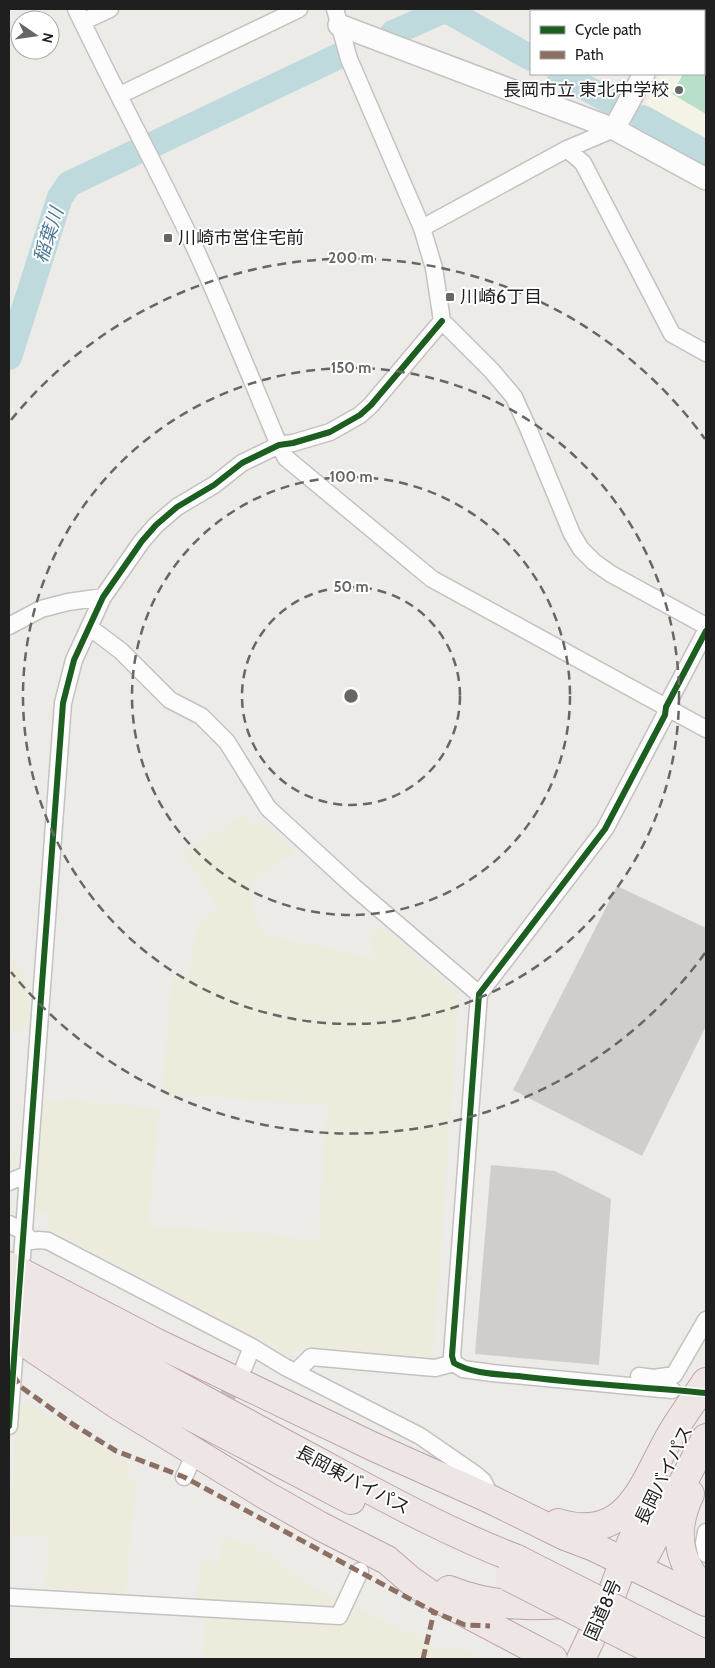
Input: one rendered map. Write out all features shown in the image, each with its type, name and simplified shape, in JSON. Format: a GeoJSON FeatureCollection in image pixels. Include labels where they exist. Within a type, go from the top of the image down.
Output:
{"type":"FeatureCollection","features":[{"type":"Feature","properties":{"kind":"highway"},"geometry":{"type":"LineString","coordinates":[[15,1262],[155,1342],[374,1447],[488,1498],[565,1536],[594,1547],[659,1659]]}},
{"type":"Feature","properties":{"kind":"highway","name":"長岡東バイパス"},"geometry":{"type":"LineString","coordinates":[[9,1288],[150,1371],[379,1494],[478,1544],[513,1568]]}},
{"type":"Feature","properties":{"kind":"highway","name":"長岡東バイパス"},"geometry":{"type":"LineString","coordinates":[[9,1311],[150,1395],[425,1538],[513,1568],[620,1593],[706,1655]]}},
{"type":"Feature","properties":{"kind":"highway"},"geometry":{"type":"LineString","coordinates":[[12,1340],[266,1496],[433,1584],[470,1599],[532,1606],[580,1603],[668,1583],[706,1602]]}},
{"type":"Feature","properties":{"kind":"highway"},"geometry":{"type":"LineString","coordinates":[[488,1498],[528,1514],[562,1524],[597,1527],[610,1523],[633,1503],[671,1435],[706,1382]]}},
{"type":"Feature","properties":{"kind":"highway","name":"長岡バイパス"},"geometry":{"type":"LineString","coordinates":[[620,1593],[706,1389]]}},
{"type":"Feature","properties":{"kind":"highway","name":"長岡バイパス"},"geometry":{"type":"LineString","coordinates":[[620,1593],[706,1438]]}},
{"type":"Feature","properties":{"kind":"highway"},"geometry":{"type":"LineString","coordinates":[[706,1459],[684,1507],[680,1540],[682,1556],[687,1568],[706,1590]]}},
{"type":"Feature","properties":{"kind":"highway"},"geometry":{"type":"LineString","coordinates":[[387,1560],[430,1594],[554,1659]]}},
{"type":"Feature","properties":{"kind":"highway","name":"長岡東バイパス"},"geometry":{"type":"LineString","coordinates":[[620,1593],[670,1659]]}},
{"type":"Feature","properties":{"kind":"highway","name":"国道8号"},"geometry":{"type":"LineString","coordinates":[[581,1659],[620,1593]]}},
{"type":"Feature","properties":{"kind":"highway","name":"国道8号"},"geometry":{"type":"LineString","coordinates":[[596,1659],[620,1593]]}},
{"type":"Feature","properties":{"kind":"street"},"geometry":{"type":"LineString","coordinates":[[110,9],[79,15],[99,59],[120,95],[194,247],[286,458],[432,579],[706,729]]}},
{"type":"Feature","properties":{"kind":"street"},"geometry":{"type":"LineString","coordinates":[[120,95],[299,9]]}},
{"type":"Feature","properties":{"kind":"street"},"geometry":{"type":"LineString","coordinates":[[337,17],[614,129],[706,179]]}},
{"type":"Feature","properties":{"kind":"street"},"geometry":{"type":"LineString","coordinates":[[337,17],[349,59],[422,228],[434,268],[442,321],[492,371],[514,397],[572,534],[581,549],[594,562],[611,574],[706,626]]}},
{"type":"Feature","properties":{"kind":"street"},"geometry":{"type":"LineString","coordinates":[[422,228],[567,148],[614,129],[643,75]]}},
{"type":"Feature","properties":{"kind":"street"},"geometry":{"type":"LineString","coordinates":[[567,148],[582,163],[672,334],[706,353]]}},
{"type":"Feature","properties":{"kind":"street"},"geometry":{"type":"LineString","coordinates":[[15,1262],[24,1232],[63,703],[74,660],[103,597],[142,541],[156,525],[177,507],[214,485],[242,463],[279,445],[293,443],[330,432],[360,415],[371,405],[442,321]]}},
{"type":"Feature","properties":{"kind":"street"},"geometry":{"type":"LineString","coordinates":[[9,626],[41,610],[68,602],[103,597]]}},
{"type":"Feature","properties":{"kind":"street"},"geometry":{"type":"LineString","coordinates":[[89,627],[121,651],[170,700],[201,716],[227,742],[268,808],[360,893],[479,994]]}},
{"type":"Feature","properties":{"kind":"street"},"geometry":{"type":"LineString","coordinates":[[454,1364],[452,1356],[479,994],[605,829],[665,716],[666,707],[706,632]]}},
{"type":"Feature","properties":{"kind":"street"},"geometry":{"type":"LineString","coordinates":[[9,1182],[28,1174]]}},
{"type":"Feature","properties":{"kind":"street"},"geometry":{"type":"LineString","coordinates":[[9,1224],[24,1232],[30,1241],[48,1241],[420,1436],[457,1460],[483,1482],[487,1489],[488,1498]]}},
{"type":"Feature","properties":{"kind":"street"},"geometry":{"type":"LineString","coordinates":[[492,1373],[540,1368],[654,1378],[674,1376],[706,1320]]}},
{"type":"Feature","properties":{"kind":"street"},"geometry":{"type":"LineString","coordinates":[[9,1426],[12,1340]]}},
{"type":"Feature","properties":{"kind":"street"},"geometry":{"type":"LineString","coordinates":[[244,1368],[252,1347]]}},
{"type":"Feature","properties":{"kind":"street"},"geometry":{"type":"LineString","coordinates":[[296,1372],[311,1357],[435,1368],[454,1364],[463,1368],[492,1373],[672,1390]]}},
{"type":"Feature","properties":{"kind":"street"},"geometry":{"type":"LineString","coordinates":[[706,1532],[704,1543],[706,1554]]}},
{"type":"Feature","properties":{"kind":"street"},"geometry":{"type":"LineString","coordinates":[[9,1597],[339,1616],[360,1571]]}},
{"type":"Feature","properties":{"kind":"shaded area","name":"長岡市立 東北中学校"},"geometry":{"type":"Polygon","coordinates":[[[706,9],[706,141],[644,106],[660,75],[705,75],[705,10],[696,10],[706,9]]]}},
{"type":"Feature","properties":{"kind":"shaded area"},"geometry":{"type":"Polygon","coordinates":[[[244,814],[254,826],[263,821],[296,852],[252,880],[254,912],[262,934],[375,959],[369,935],[382,926],[454,992],[459,1001],[433,1357],[302,1348],[290,1356],[46,1227],[49,1213],[33,1213],[42,1101],[76,1100],[159,1109],[148,1226],[249,1232],[318,1241],[327,1105],[162,1094],[172,977],[189,977],[200,922],[219,908],[183,853],[244,814]]]}},
{"type":"Feature","properties":{"kind":"shaded area"},"geometry":{"type":"Polygon","coordinates":[[[9,946],[26,980],[32,1001],[29,1025],[9,1035],[9,946]]]}},
{"type":"Feature","properties":{"kind":"shaded area"},"geometry":{"type":"Polygon","coordinates":[[[9,1137],[15,1150],[14,1172],[9,1175],[9,1137]]]}},
{"type":"Feature","properties":{"kind":"shaded area"},"geometry":{"type":"Polygon","coordinates":[[[27,1401],[131,1466],[126,1472],[136,1484],[125,1594],[45,1587],[49,1538],[9,1535],[18,1408],[27,1401]]]}},
{"type":"Feature","properties":{"kind":"shaded area"},"geometry":{"type":"Polygon","coordinates":[[[223,1537],[256,1546],[294,1574],[330,1596],[411,1633],[435,1648],[470,1651],[486,1659],[203,1659],[206,1599],[197,1598],[201,1561],[219,1563],[223,1537]]]}},
{"type":"Feature","properties":{"kind":"green space"},"geometry":{"type":"Polygon","coordinates":[[[706,74],[706,114],[672,94],[682,75],[706,74]]]}},
{"type":"Feature","properties":{"kind":"building"},"geometry":{"type":"Polygon","coordinates":[[[617,886],[706,928],[706,1026],[642,1156],[513,1090],[617,886]]]}},
{"type":"Feature","properties":{"kind":"building"},"geometry":{"type":"Polygon","coordinates":[[[491,1165],[555,1171],[611,1199],[599,1365],[475,1354],[491,1165]]]}},
{"type":"Feature","properties":{"kind":"waterway","name":"稲葉川"},"geometry":{"type":"LineString","coordinates":[[393,33],[440,12],[448,11],[530,57]]}},
{"type":"Feature","properties":{"kind":"waterway","name":"稲葉川"},"geometry":{"type":"LineString","coordinates":[[152,145],[339,56]]}},
{"type":"Feature","properties":{"kind":"waterway","name":"稲葉川"},"geometry":{"type":"LineString","coordinates":[[562,75],[610,101]]}},
{"type":"Feature","properties":{"kind":"waterway","name":"稲葉川"},"geometry":{"type":"LineString","coordinates":[[643,118],[706,153]]}},
{"type":"Feature","properties":{"kind":"waterway","name":"稲葉川"},"geometry":{"type":"LineString","coordinates":[[9,357],[60,197],[69,184],[134,153]]}},
{"type":"Feature","properties":{"kind":"tunnel"},"geometry":{"type":"LineString","coordinates":[[192,1459],[240,1374]]}},
{"type":"Feature","properties":{"kind":"marked path"},"geometry":{"type":"LineString","coordinates":[[13,1375],[21,1387],[74,1425],[116,1451],[184,1477],[434,1612],[465,1625],[490,1626]]}},
{"type":"Feature","properties":{"kind":"marked path"},"geometry":{"type":"LineString","coordinates":[[423,1659],[434,1612]]}},
{"type":"Feature","properties":{"kind":"cycle path"},"geometry":{"type":"LineString","coordinates":[[9,1426],[63,703],[74,660],[103,597],[142,541],[156,525],[177,507],[214,485],[242,463],[279,445],[293,443],[330,432],[360,415],[371,405],[442,321]]}},
{"type":"Feature","properties":{"kind":"cycle path"},"geometry":{"type":"LineString","coordinates":[[706,631],[666,707],[665,715],[605,829],[479,994],[452,1356],[454,1363],[461,1367],[485,1373],[706,1393]]}},
{"type":"Feature","properties":{"kind":"place","name":"長岡市立 東北中学校"},"geometry":{"type":"Point","coordinates":[679,90]}},
{"type":"Feature","properties":{"kind":"place","name":"川崎市営住宅前"},"geometry":{"type":"Point","coordinates":[168,238]}},
{"type":"Feature","properties":{"kind":"place","name":"川崎6丁目"},"geometry":{"type":"Point","coordinates":[450,297]}}]}
